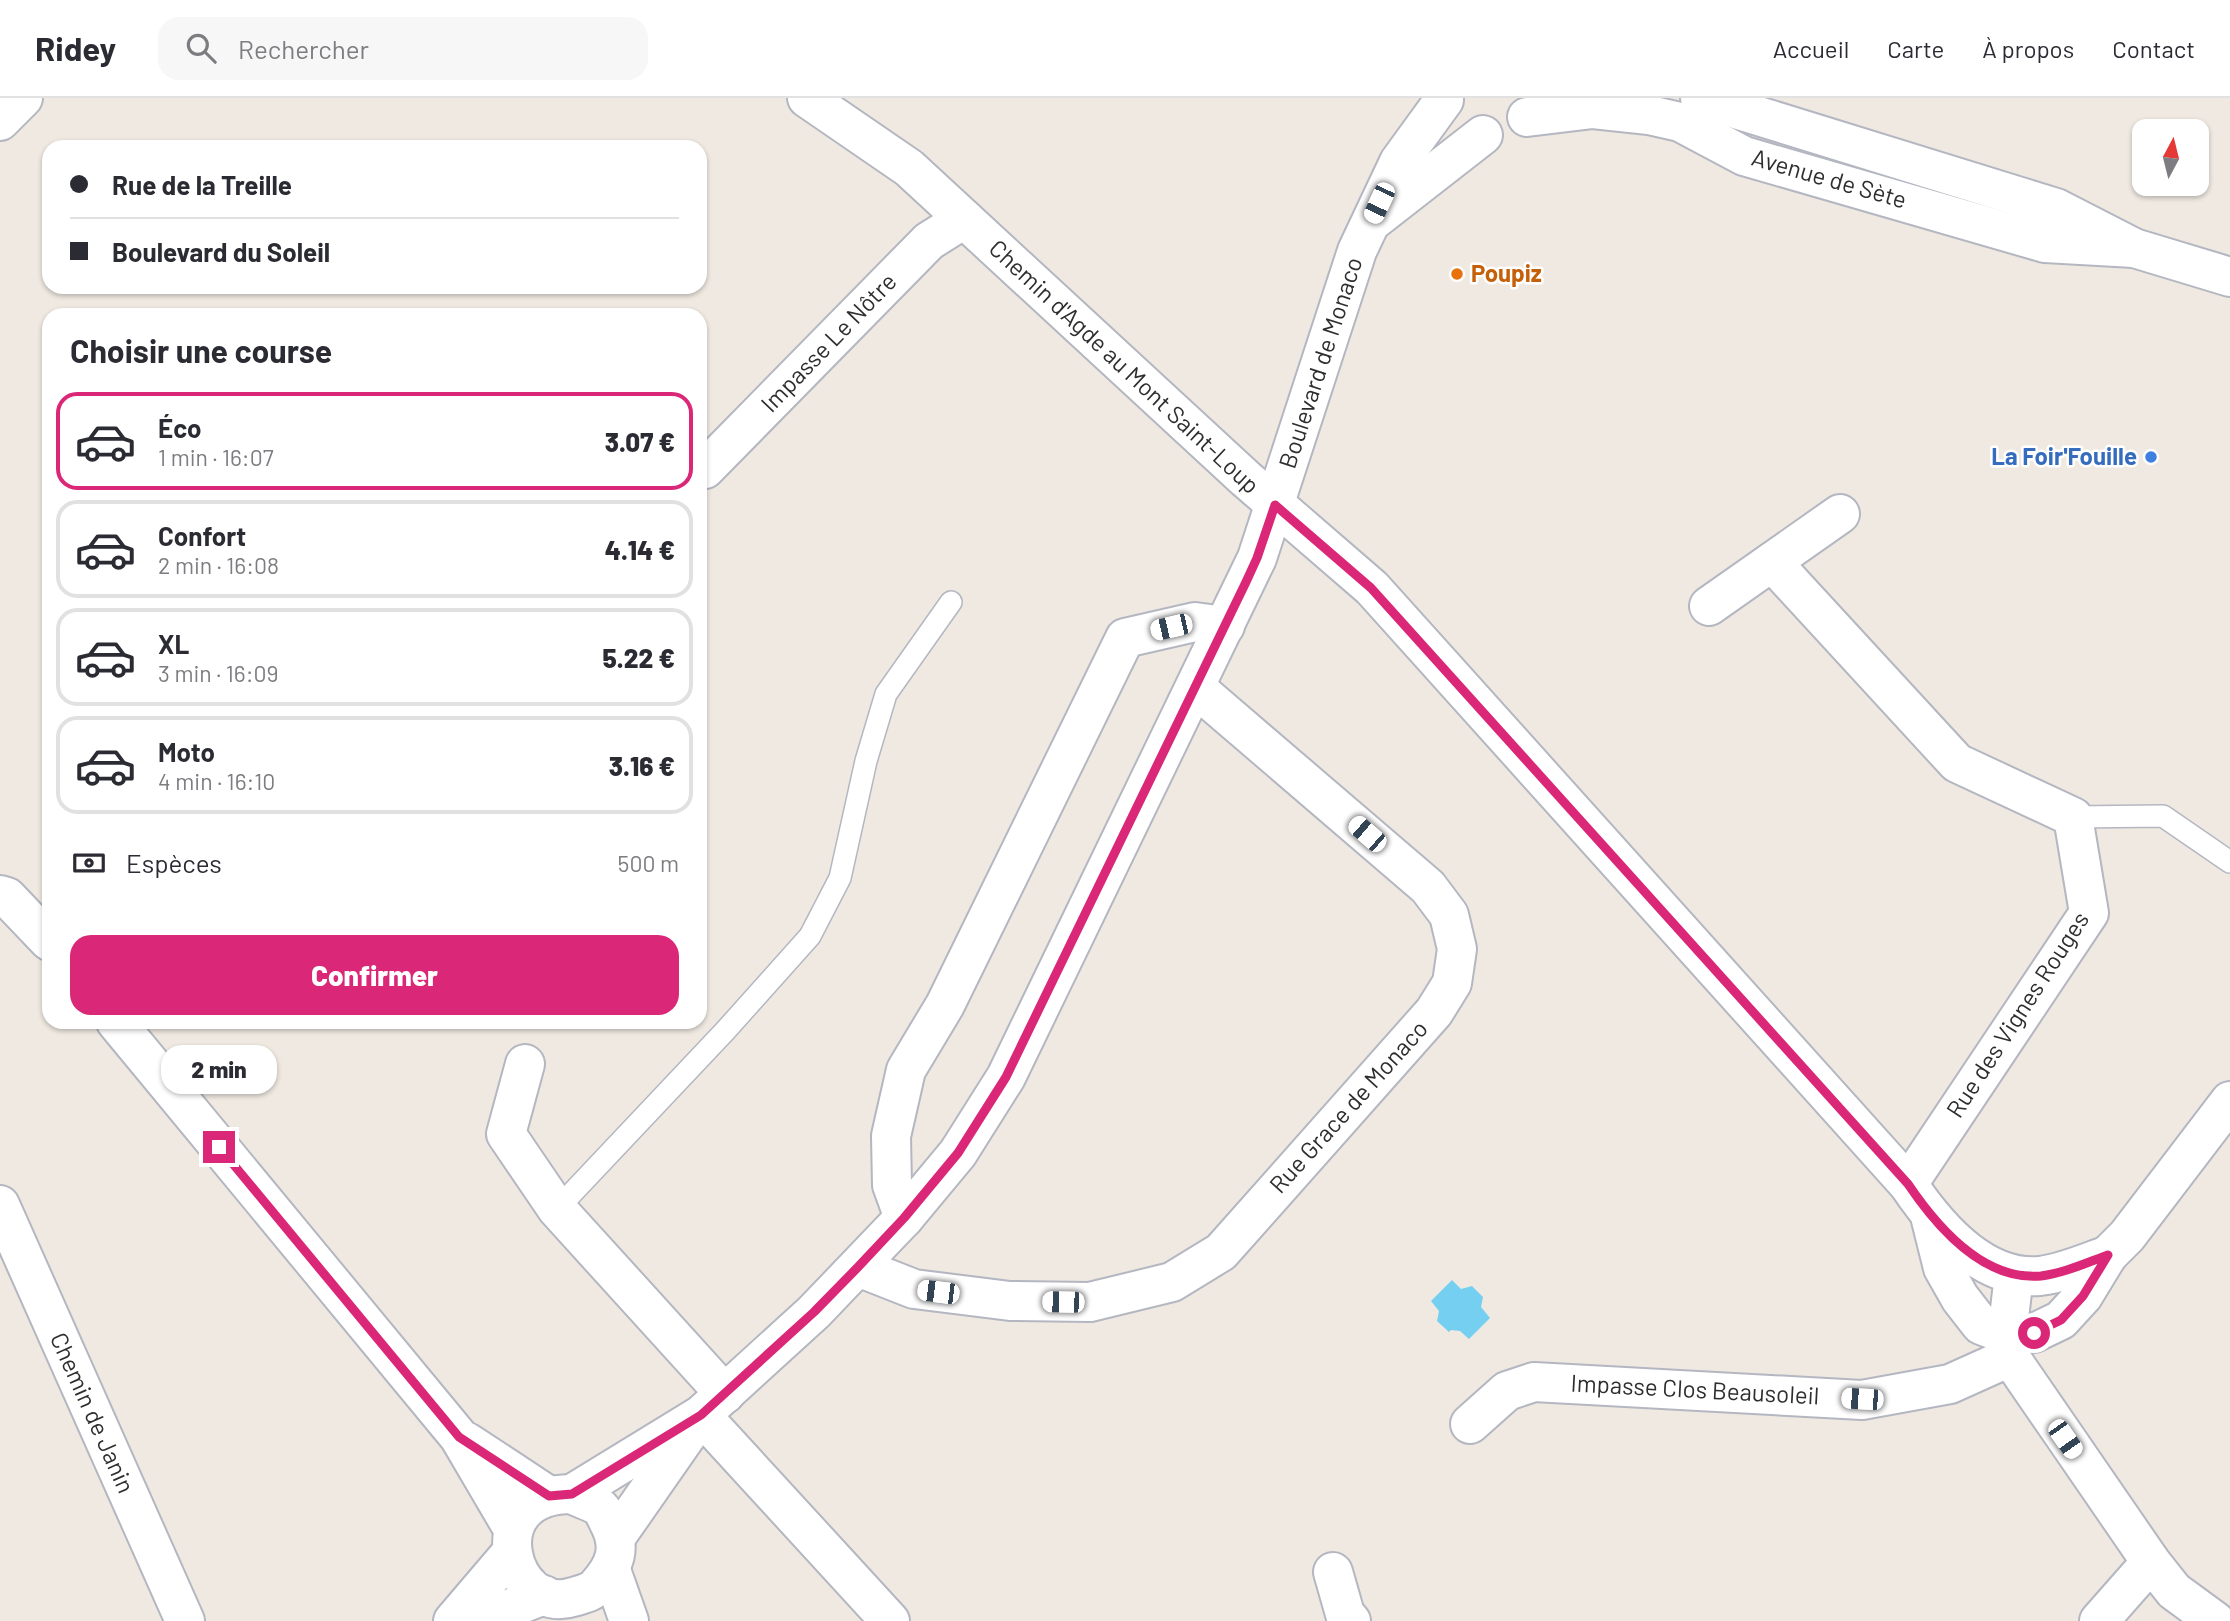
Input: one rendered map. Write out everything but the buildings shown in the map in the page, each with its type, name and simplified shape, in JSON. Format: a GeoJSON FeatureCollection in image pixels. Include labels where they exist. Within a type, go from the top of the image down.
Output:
{"type":"FeatureCollection","features":[{"type":"Feature","properties":{"kind":"street"},"geometry":{"type":"LineString","coordinates":[[0,121],[23,98]]}},
{"type":"Feature","properties":{"kind":"street","name":"Chemin d'Agde au Mont Saint-Loup"},"geometry":{"type":"LineString","coordinates":[[807,98],[909,168],[1275,505],[1371,588],[1908,1184],[1930,1216],[1988,1266],[2014,1275]]}},
{"type":"Feature","properties":{"kind":"street","name":"Avenue de Sète"},"geometry":{"type":"LineString","coordinates":[[1700,98],[2056,208],[2134,248],[2230,277]]}},
{"type":"Feature","properties":{"kind":"street"},"geometry":{"type":"LineString","coordinates":[[1444,99],[1458,123],[1483,135],[1507,132],[1531,108]]}},
{"type":"Feature","properties":{"kind":"street","name":"Boulevard de Monaco"},"geometry":{"type":"LineString","coordinates":[[561,1495],[713,1404],[814,1312],[858,1267],[904,1218],[958,1153],[1006,1077],[1257,558],[1357,251],[1399,162],[1444,99]]}},
{"type":"Feature","properties":{"kind":"street","name":"Avenue de Sète"},"geometry":{"type":"LineString","coordinates":[[1531,108],[1594,109],[1649,115],[1680,122],[1744,156],[2045,243],[2134,248]]}},
{"type":"Feature","properties":{"kind":"street","name":"Boulevard de Monaco"},"geometry":{"type":"LineString","coordinates":[[1370,224],[1483,135]]}},
{"type":"Feature","properties":{"kind":"street","name":"Impasse Le Nôtre"},"geometry":{"type":"LineString","coordinates":[[707,467],[929,241],[964,219]]}},
{"type":"Feature","properties":{"kind":"street"},"geometry":{"type":"LineString","coordinates":[[1709,606],[1840,513]]}},
{"type":"Feature","properties":{"kind":"street"},"geometry":{"type":"LineString","coordinates":[[1772,562],[1957,763],[2073,817]]}},
{"type":"Feature","properties":{"kind":"street"},"geometry":{"type":"LineString","coordinates":[[904,1218],[892,1185],[891,1136],[906,1070],[945,1004],[1125,638],[1195,622],[1225,626]]}},
{"type":"Feature","properties":{"kind":"street","name":"Rue Grace de Monaco"},"geometry":{"type":"LineString","coordinates":[[858,1267],[914,1289],[1010,1301],[1090,1302],[1172,1282],[1221,1252],[1434,1012],[1452,983],[1457,949],[1449,915],[1428,887],[1196,688]]}},
{"type":"Feature","properties":{"kind":"street","name":"Rue des Vignes Rouges"},"geometry":{"type":"LineString","coordinates":[[1908,1184],[2089,913],[2073,817]]}},
{"type":"Feature","properties":{"kind":"street"},"geometry":{"type":"LineString","coordinates":[[0,895],[7,897],[42,934]]}},
{"type":"Feature","properties":{"kind":"street"},"geometry":{"type":"LineString","coordinates":[[122,1029],[459,1437],[512,1541],[522,1578],[568,1605]]}},
{"type":"Feature","properties":{"kind":"street"},"geometry":{"type":"LineString","coordinates":[[525,1064],[506,1134],[556,1209],[890,1621]]}},
{"type":"Feature","properties":{"kind":"street"},"geometry":{"type":"LineString","coordinates":[[2009,1346],[2014,1275],[2039,1276],[2064,1272],[2108,1255],[2127,1236],[2230,1101]]}},
{"type":"Feature","properties":{"kind":"street","name":"Chemin de Janin"},"geometry":{"type":"LineString","coordinates":[[0,1205],[185,1621]]}},
{"type":"Feature","properties":{"kind":"street","name":"Chemin d'Agde au Mont Saint-Loup"},"geometry":{"type":"LineString","coordinates":[[1930,1216],[1944,1268],[1960,1298],[1981,1325],[2009,1346],[2151,1562],[2174,1591],[2215,1621]]}},
{"type":"Feature","properties":{"kind":"street","name":"Impasse Clos Beausoleil"},"geometry":{"type":"LineString","coordinates":[[1470,1424],[1507,1391],[1534,1382],[1862,1399],[1950,1384],[2009,1346],[2061,1320],[2083,1296],[2108,1255]]}},
{"type":"Feature","properties":{"kind":"street","name":"Boulevard de Monaco"},"geometry":{"type":"LineString","coordinates":[[613,1554],[713,1404]]}},
{"type":"Feature","properties":{"kind":"street"},"geometry":{"type":"LineString","coordinates":[[459,1437],[561,1495],[601,1509],[629,1621]]}},
{"type":"Feature","properties":{"kind":"street"},"geometry":{"type":"LineString","coordinates":[[453,1621],[512,1541],[527,1508],[561,1495]]}},
{"type":"Feature","properties":{"kind":"street"},"geometry":{"type":"LineString","coordinates":[[478,1621],[568,1605],[593,1591],[613,1554]]}},
{"type":"Feature","properties":{"kind":"street"},"geometry":{"type":"LineString","coordinates":[[2099,1621],[2151,1562]]}},
{"type":"Feature","properties":{"kind":"street"},"geometry":{"type":"LineString","coordinates":[[1333,1572],[1345,1614],[1351,1621]]}},
{"type":"Feature","properties":{"kind":"lane"},"geometry":{"type":"LineString","coordinates":[[556,1209],[726,1030],[810,936],[840,878],[866,761],[886,694],[951,602]]}},
{"type":"Feature","properties":{"kind":"lane"},"geometry":{"type":"LineString","coordinates":[[2073,817],[2163,816],[2230,862]]}},
{"type":"Feature","properties":{"kind":"water"},"geometry":{"type":"Polygon","coordinates":[[[1452,1280],[1461,1289],[1472,1286],[1483,1297],[1481,1307],[1490,1318],[1469,1339],[1460,1331],[1449,1332],[1437,1321],[1439,1311],[1431,1301],[1452,1280]]]}},
{"type":"Feature","properties":{"kind":"place","name":"Poupiz"},"geometry":{"type":"Point","coordinates":[1457,274]}},
{"type":"Feature","properties":{"kind":"place","name":"La Foir'Fouille"},"geometry":{"type":"Point","coordinates":[2151,457]}},
{"type":"Feature","properties":{"kind":"route"},"geometry":{"type":"LineString","coordinates":[[219,1147],[459,1437],[549,1496],[572,1494],[701,1415],[814,1312],[904,1218],[958,1153],[1006,1077],[1246,582],[1275,505],[1371,588],[1908,1184],[1930,1216],[1988,1266],[2014,1275],[2039,1276],[2064,1272],[2108,1255],[2083,1296],[2061,1320],[2034,1333]]}}]}
